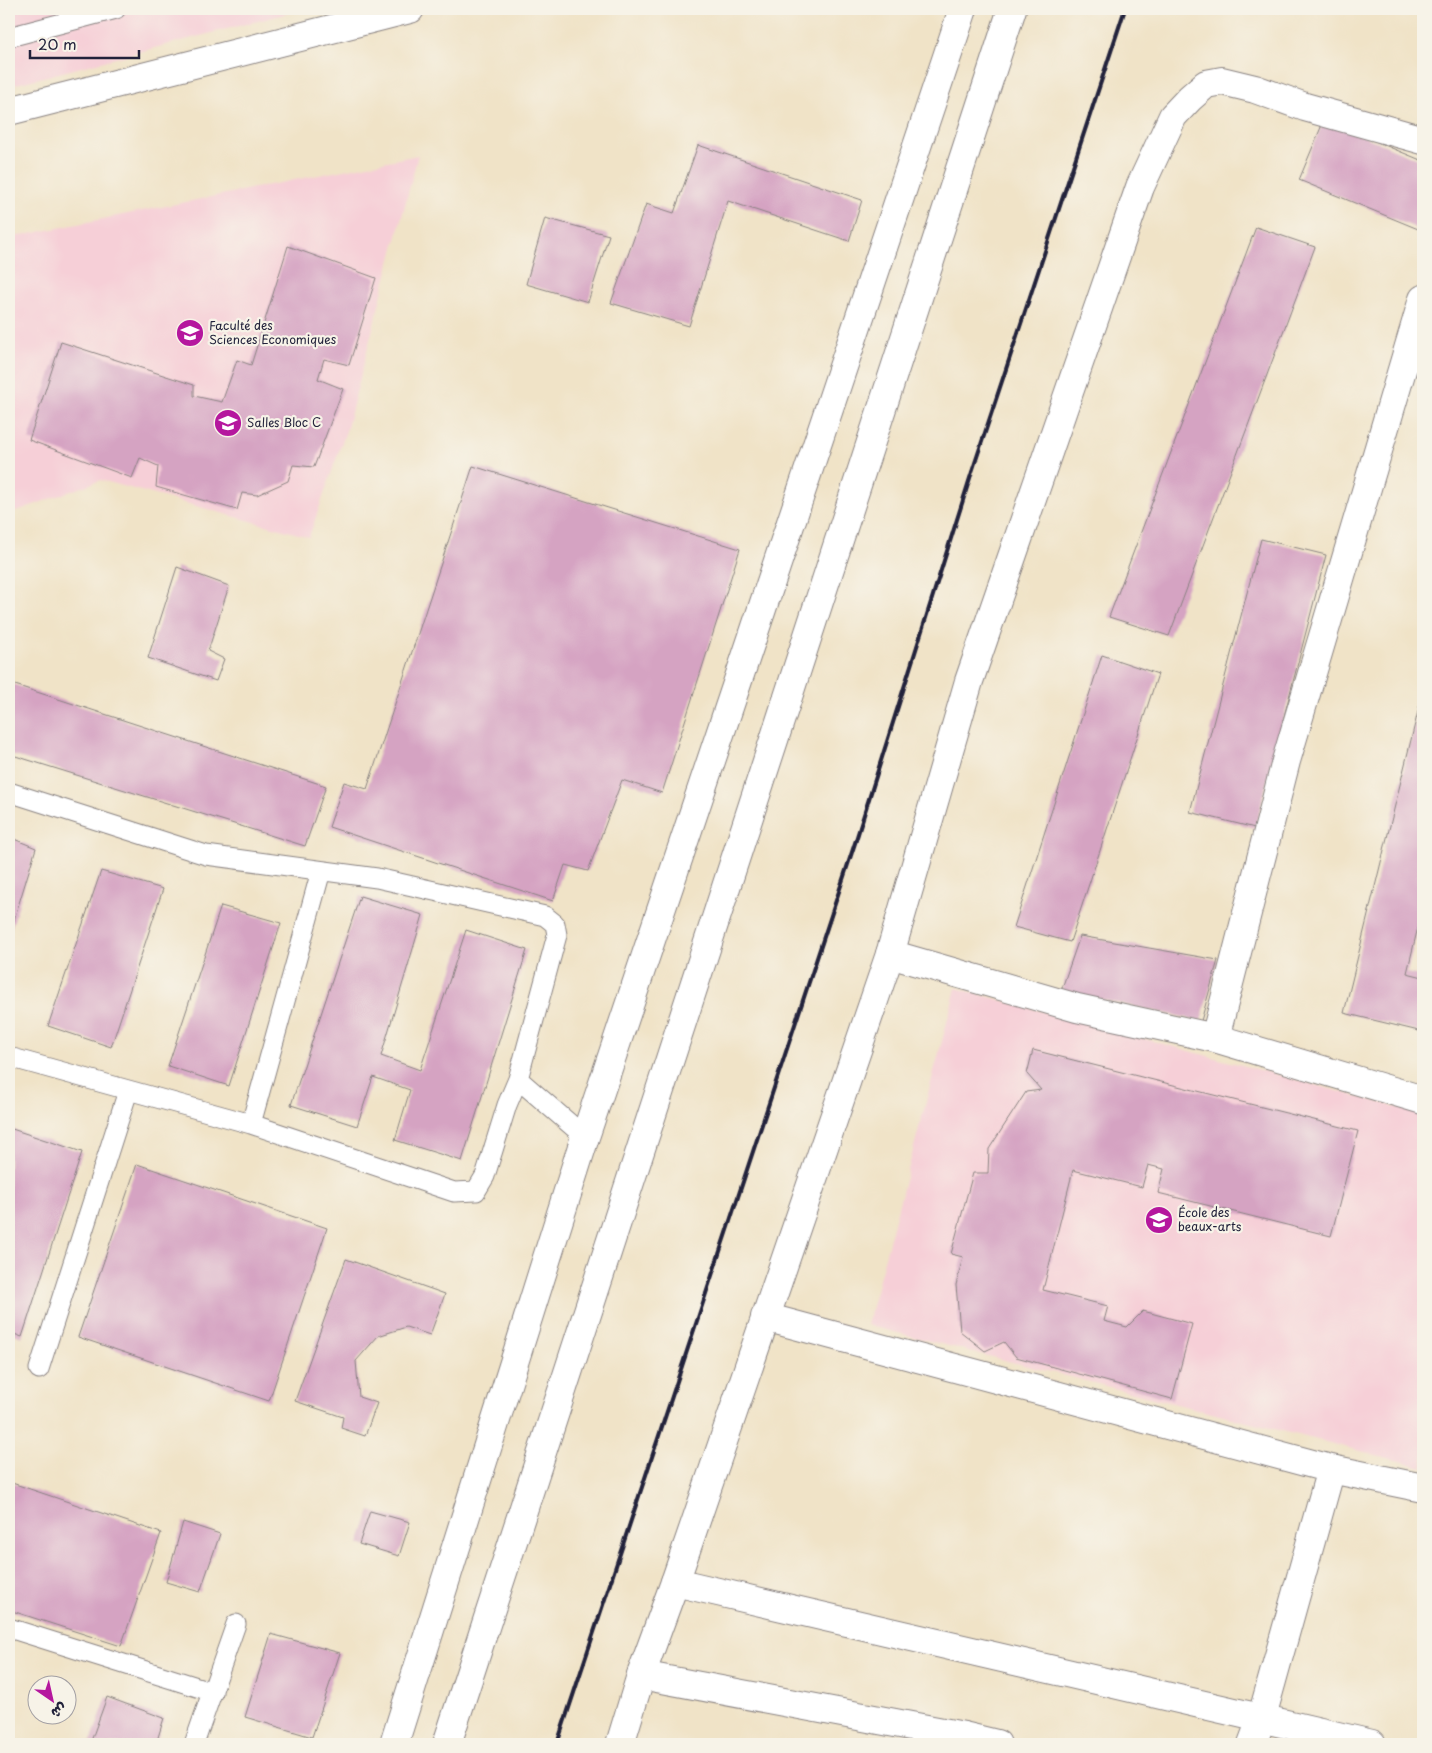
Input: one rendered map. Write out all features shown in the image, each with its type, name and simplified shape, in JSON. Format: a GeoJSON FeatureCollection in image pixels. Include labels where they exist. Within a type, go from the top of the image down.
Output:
{"type":"FeatureCollection","features":[{"type":"Feature","properties":{"kind":"street"},"geometry":{"type":"LineString","coordinates":[[9,111],[410,9]]}},
{"type":"Feature","properties":{"kind":"street"},"geometry":{"type":"LineString","coordinates":[[394,1744],[585,1136],[963,9]]}},
{"type":"Feature","properties":{"kind":"street"},"geometry":{"type":"LineString","coordinates":[[447,1744],[1012,9]]}},
{"type":"Feature","properties":{"kind":"street"},"geometry":{"type":"LineString","coordinates":[[620,1744],[641,1675],[675,1582],[890,954],[973,672],[1140,187],[1173,116],[1206,84],[1222,81],[1255,88],[1305,107],[1423,140]]}},
{"type":"Feature","properties":{"kind":"street"},"geometry":{"type":"LineString","coordinates":[[1215,1038],[1286,761],[1423,299]]}},
{"type":"Feature","properties":{"kind":"street"},"geometry":{"type":"LineString","coordinates":[[890,954],[1077,1008],[1215,1038],[1423,1100]]}},
{"type":"Feature","properties":{"kind":"street"},"geometry":{"type":"LineString","coordinates":[[765,1317],[1332,1469],[1423,1488]]}},
{"type":"Feature","properties":{"kind":"street"},"geometry":{"type":"LineString","coordinates":[[1256,1732],[1332,1469]]}},
{"type":"Feature","properties":{"kind":"street"},"geometry":{"type":"LineString","coordinates":[[675,1582],[1256,1732],[1372,1744]]}},
{"type":"Feature","properties":{"kind":"street"},"geometry":{"type":"LineString","coordinates":[[641,1675],[963,1740],[997,1744]]}},
{"type":"Feature","properties":{"kind":"lane"},"geometry":{"type":"LineString","coordinates":[[9,37],[116,9]]}},
{"type":"Feature","properties":{"kind":"lane"},"geometry":{"type":"LineString","coordinates":[[9,792],[206,855],[386,880],[544,916],[555,924],[557,934],[518,1079],[507,1105],[485,1176],[476,1192],[454,1192],[251,1124],[128,1091],[9,1056]]}},
{"type":"Feature","properties":{"kind":"lane"},"geometry":{"type":"LineString","coordinates":[[251,1124],[321,871]]}},
{"type":"Feature","properties":{"kind":"lane"},"geometry":{"type":"LineString","coordinates":[[518,1079],[585,1136]]}},
{"type":"Feature","properties":{"kind":"lane"},"geometry":{"type":"LineString","coordinates":[[39,1369],[128,1091]]}},
{"type":"Feature","properties":{"kind":"lane"},"geometry":{"type":"LineString","coordinates":[[194,1744],[236,1624]]}},
{"type":"Feature","properties":{"kind":"lane"},"geometry":{"type":"LineString","coordinates":[[9,1628],[212,1692]]}},
{"type":"Feature","properties":{"kind":"shaded area"},"geometry":{"type":"Polygon","coordinates":[[[9,9],[304,9],[9,86],[9,9]]]}},
{"type":"Feature","properties":{"kind":"shaded area","name":"Faculté des Sciences Economiques"},"geometry":{"type":"Polygon","coordinates":[[[418,155],[347,428],[309,537],[101,480],[9,514],[9,238],[418,155]]]}},
{"type":"Feature","properties":{"kind":"shaded area","name":"École des beaux-arts"},"geometry":{"type":"Polygon","coordinates":[[[956,988],[1423,1114],[1423,1467],[867,1325],[956,988]]]}},
{"type":"Feature","properties":{"kind":"building"},"geometry":{"type":"Polygon","coordinates":[[[1324,120],[1423,161],[1423,231],[1299,180],[1324,120]]]}},
{"type":"Feature","properties":{"kind":"building"},"geometry":{"type":"Polygon","coordinates":[[[698,145],[862,200],[849,241],[728,201],[689,326],[611,303],[646,204],[674,213],[698,145]]]}},
{"type":"Feature","properties":{"kind":"building"},"geometry":{"type":"Polygon","coordinates":[[[545,218],[609,235],[588,302],[526,284],[545,218]]]}},
{"type":"Feature","properties":{"kind":"building"},"geometry":{"type":"Polygon","coordinates":[[[1256,227],[1315,247],[1169,636],[1109,617],[1256,227]]]}},
{"type":"Feature","properties":{"kind":"building"},"geometry":{"type":"Polygon","coordinates":[[[288,246],[376,278],[349,365],[324,359],[318,379],[343,389],[314,467],[293,465],[288,481],[257,495],[242,493],[237,510],[156,487],[158,466],[140,458],[132,478],[29,440],[61,342],[194,385],[194,396],[222,402],[237,360],[251,365],[288,246]]]}},
{"type":"Feature","properties":{"kind":"building"},"geometry":{"type":"Polygon","coordinates":[[[473,466],[740,549],[662,793],[622,780],[588,871],[565,865],[553,901],[329,827],[344,782],[367,789],[473,466]]]}},
{"type":"Feature","properties":{"kind":"building"},"geometry":{"type":"Polygon","coordinates":[[[1261,539],[1326,555],[1255,828],[1190,812],[1261,539]]]}},
{"type":"Feature","properties":{"kind":"building"},"geometry":{"type":"Polygon","coordinates":[[[177,567],[229,586],[208,651],[224,659],[216,681],[148,658],[177,567]]]}},
{"type":"Feature","properties":{"kind":"building"},"geometry":{"type":"Polygon","coordinates":[[[1102,655],[1158,674],[1070,942],[1014,927],[1102,655]]]}},
{"type":"Feature","properties":{"kind":"building"},"geometry":{"type":"Polygon","coordinates":[[[9,683],[326,786],[305,846],[9,754],[9,683]]]}},
{"type":"Feature","properties":{"kind":"building"},"geometry":{"type":"Polygon","coordinates":[[[1423,691],[1423,906],[1407,973],[1423,977],[1423,1032],[1344,1013],[1423,691]]]}},
{"type":"Feature","properties":{"kind":"building"},"geometry":{"type":"Polygon","coordinates":[[[9,837],[36,848],[9,936],[9,837]]]}},
{"type":"Feature","properties":{"kind":"building"},"geometry":{"type":"Polygon","coordinates":[[[101,871],[163,889],[111,1047],[48,1026],[101,871]]]}},
{"type":"Feature","properties":{"kind":"building"},"geometry":{"type":"Polygon","coordinates":[[[360,896],[423,915],[381,1056],[420,1070],[466,930],[527,950],[462,1161],[395,1140],[410,1090],[373,1077],[357,1126],[291,1105],[360,896]]]}},
{"type":"Feature","properties":{"kind":"building"},"geometry":{"type":"Polygon","coordinates":[[[221,906],[281,923],[229,1086],[168,1066],[221,906]]]}},
{"type":"Feature","properties":{"kind":"building"},"geometry":{"type":"Polygon","coordinates":[[[1080,936],[1218,960],[1201,1021],[1061,991],[1080,936]]]}},
{"type":"Feature","properties":{"kind":"building"},"geometry":{"type":"Polygon","coordinates":[[[1033,1050],[1358,1131],[1331,1236],[1158,1193],[1164,1169],[1148,1165],[1142,1187],[1073,1170],[1043,1290],[1108,1306],[1104,1321],[1127,1327],[1143,1311],[1192,1324],[1172,1399],[1016,1357],[1004,1342],[985,1351],[960,1331],[956,1285],[963,1257],[951,1254],[973,1173],[988,1173],[989,1149],[1026,1092],[1041,1090],[1027,1074],[1033,1050]]]}},
{"type":"Feature","properties":{"kind":"building"},"geometry":{"type":"Polygon","coordinates":[[[9,1128],[82,1152],[22,1337],[9,1332],[9,1128]]]}},
{"type":"Feature","properties":{"kind":"building"},"geometry":{"type":"Polygon","coordinates":[[[137,1164],[327,1228],[269,1401],[78,1337],[137,1164]]]}},
{"type":"Feature","properties":{"kind":"building"},"geometry":{"type":"Polygon","coordinates":[[[346,1259],[445,1294],[430,1335],[406,1327],[378,1336],[356,1361],[359,1397],[377,1403],[365,1436],[341,1428],[343,1417],[295,1401],[346,1259]]]}},
{"type":"Feature","properties":{"kind":"building"},"geometry":{"type":"Polygon","coordinates":[[[9,1482],[161,1533],[121,1646],[9,1610],[9,1482]]]}},
{"type":"Feature","properties":{"kind":"building"},"geometry":{"type":"Polygon","coordinates":[[[370,1511],[410,1522],[399,1556],[359,1544],[370,1511]]]}},
{"type":"Feature","properties":{"kind":"building"},"geometry":{"type":"Polygon","coordinates":[[[183,1522],[220,1534],[200,1592],[166,1582],[183,1522]]]}},
{"type":"Feature","properties":{"kind":"building"},"geometry":{"type":"Polygon","coordinates":[[[271,1634],[340,1653],[312,1737],[245,1717],[271,1634]]]}},
{"type":"Feature","properties":{"kind":"building"},"geometry":{"type":"Polygon","coordinates":[[[107,1697],[164,1718],[156,1744],[90,1744],[107,1697]]]}},
{"type":"Feature","properties":{"kind":"railway"},"geometry":{"type":"LineString","coordinates":[[557,1744],[856,840],[970,478],[1125,9]]}},
{"type":"Feature","properties":{"kind":"place","name":"Faculté des Sciences Economiques"},"geometry":{"type":"Point","coordinates":[190,333]}},
{"type":"Feature","properties":{"kind":"place","name":"Salles Bloc C"},"geometry":{"type":"Point","coordinates":[228,423]}},
{"type":"Feature","properties":{"kind":"place","name":"École des beaux-arts"},"geometry":{"type":"Point","coordinates":[1159,1220]}}]}
